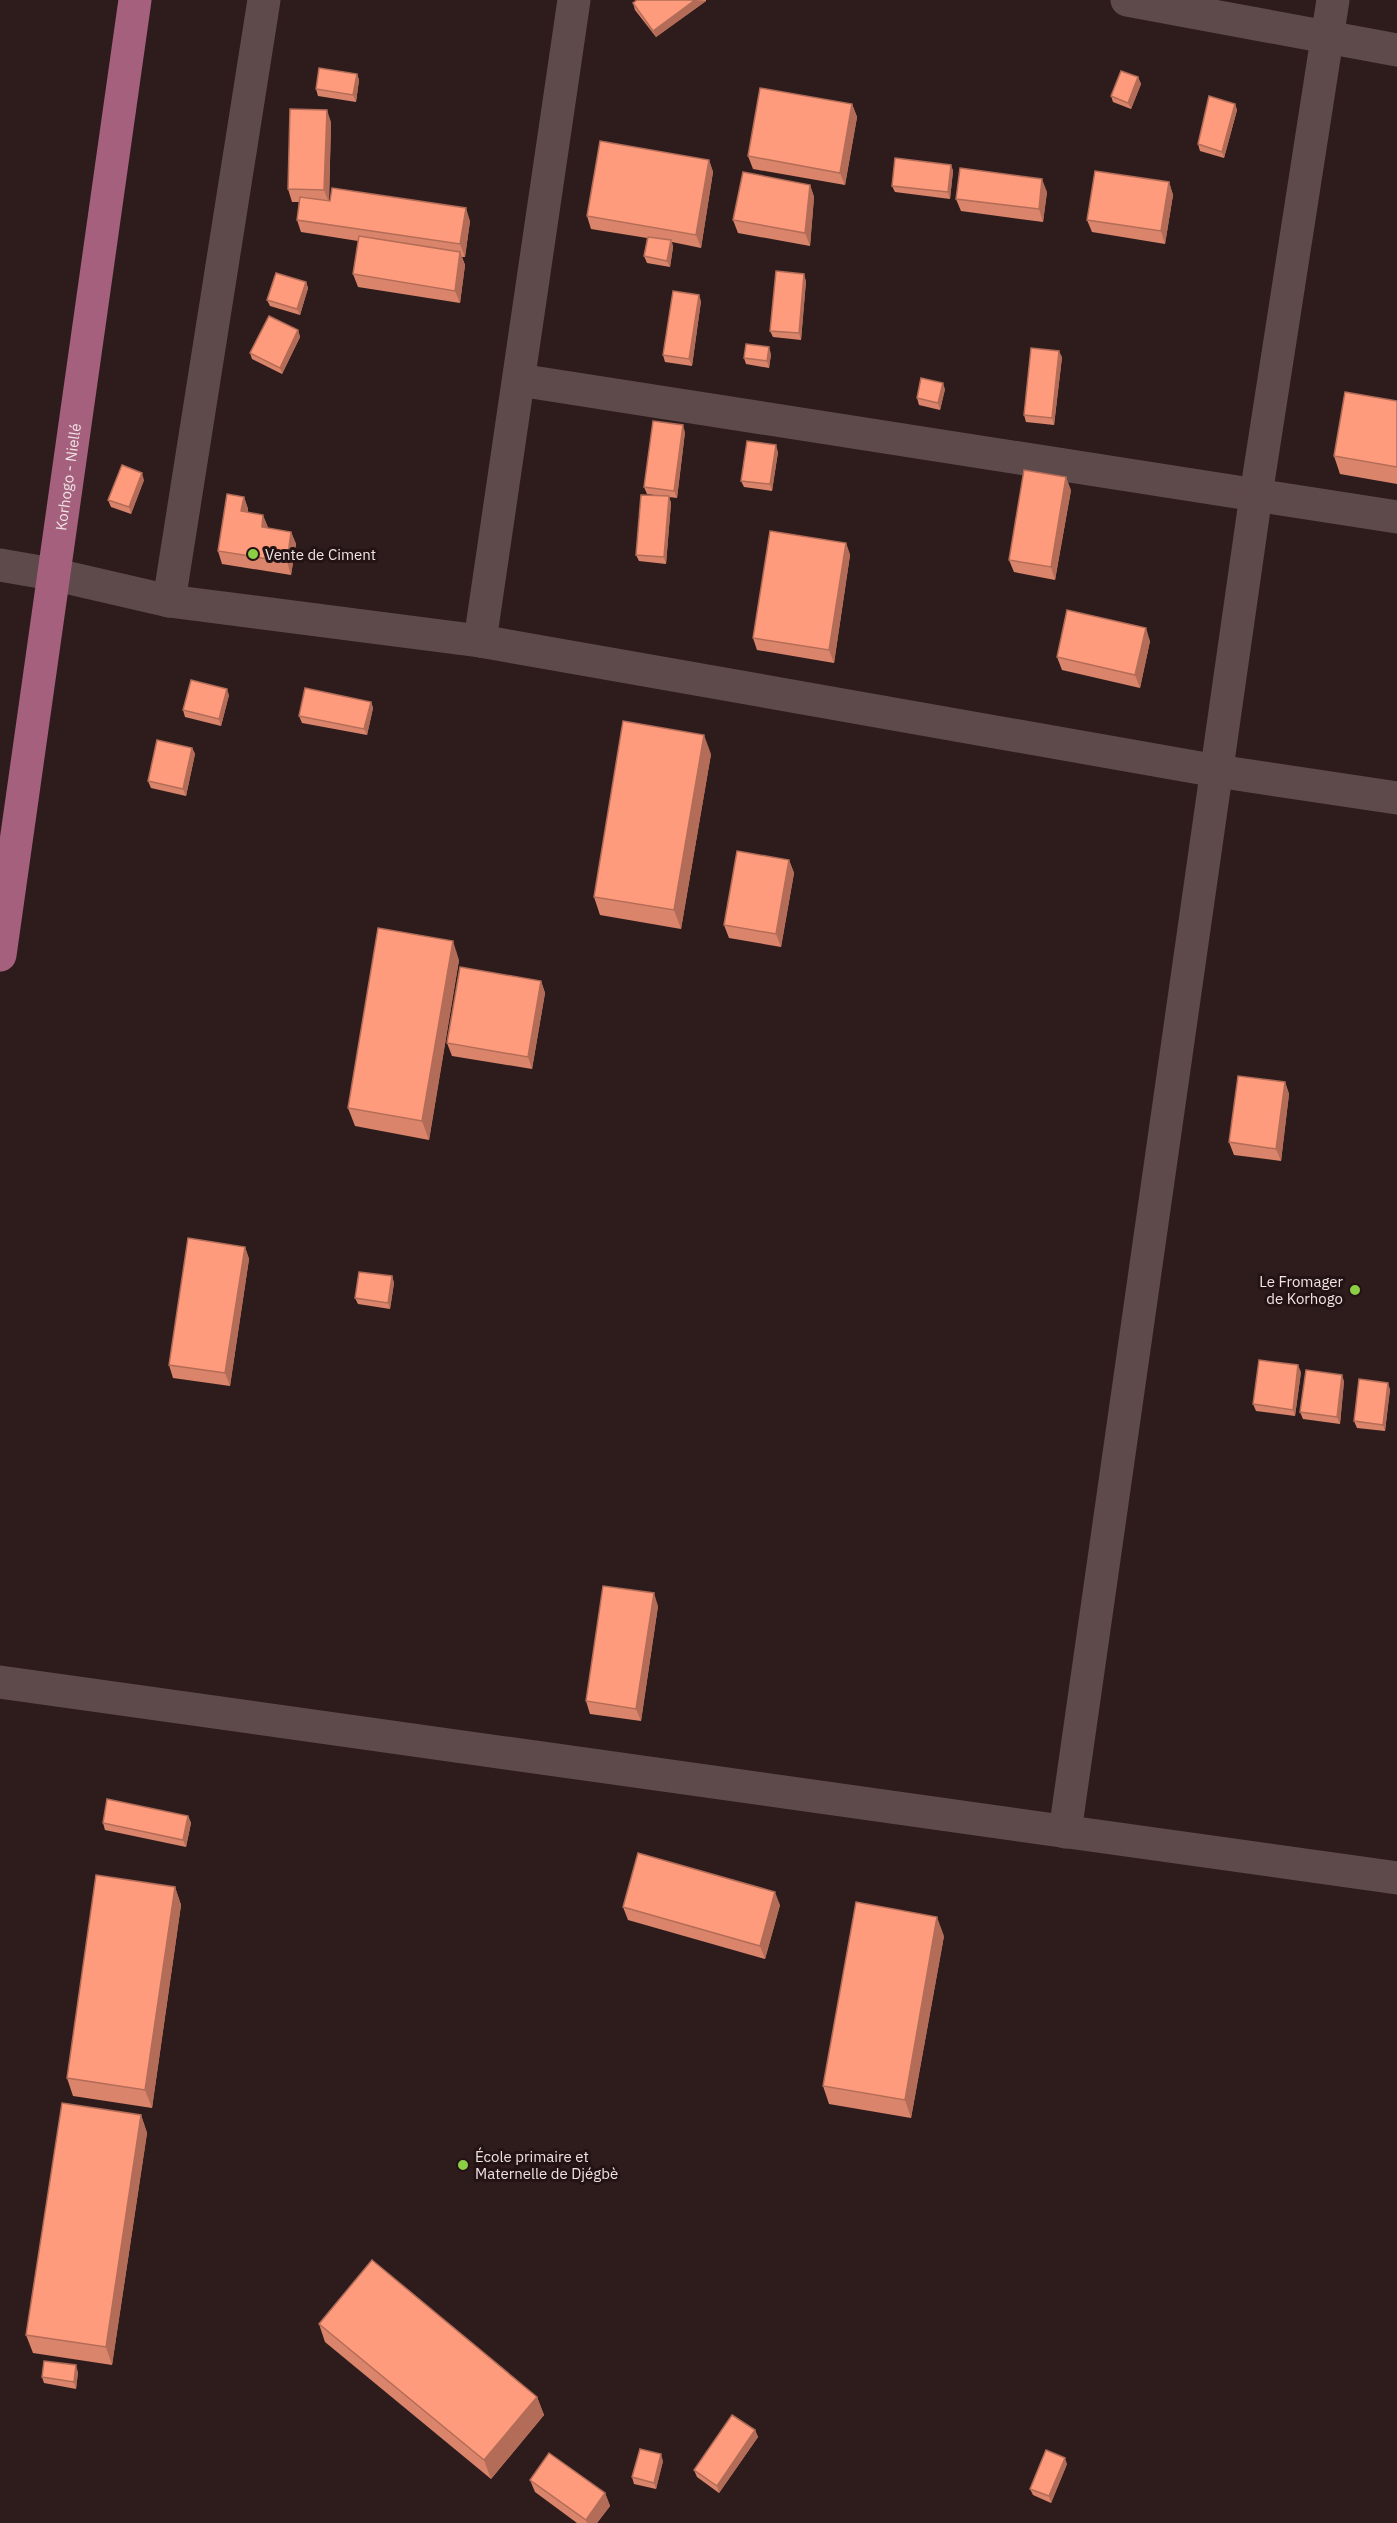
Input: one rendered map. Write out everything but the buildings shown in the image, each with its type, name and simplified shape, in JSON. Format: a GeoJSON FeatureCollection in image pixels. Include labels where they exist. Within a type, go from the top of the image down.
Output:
{"type":"FeatureCollection","features":[{"type":"Feature","properties":{"kind":"main road","name":"Korhogo - Niellé"},"geometry":{"type":"LineString","coordinates":[[0,955],[52,574],[135,0]]}},
{"type":"Feature","properties":{"kind":"street"},"geometry":{"type":"LineString","coordinates":[[169,601],[264,0]]}},
{"type":"Feature","properties":{"kind":"street"},"geometry":{"type":"LineString","coordinates":[[480,641],[574,0]]}},
{"type":"Feature","properties":{"kind":"street"},"geometry":{"type":"LineString","coordinates":[[1127,0],[1397,50]]}},
{"type":"Feature","properties":{"kind":"street"},"geometry":{"type":"LineString","coordinates":[[1065,1832],[1256,495],[1333,0]]}},
{"type":"Feature","properties":{"kind":"street"},"geometry":{"type":"LineString","coordinates":[[519,380],[1397,517]]}},
{"type":"Feature","properties":{"kind":"street"},"geometry":{"type":"LineString","coordinates":[[0,565],[52,574],[169,601],[480,641],[1217,771],[1397,798]]}},
{"type":"Feature","properties":{"kind":"street"},"geometry":{"type":"LineString","coordinates":[[0,1682],[1397,1878]]}},
{"type":"Feature","properties":{"kind":"place","name":"Vente de Ciment"},"geometry":{"type":"Point","coordinates":[253,554]}},
{"type":"Feature","properties":{"kind":"place","name":"Le Fromager de Korhogo"},"geometry":{"type":"Point","coordinates":[1355,1290]}},
{"type":"Feature","properties":{"kind":"place","name":"École primaire et Maternelle de Djégbè"},"geometry":{"type":"Point","coordinates":[463,2165]}}]}
